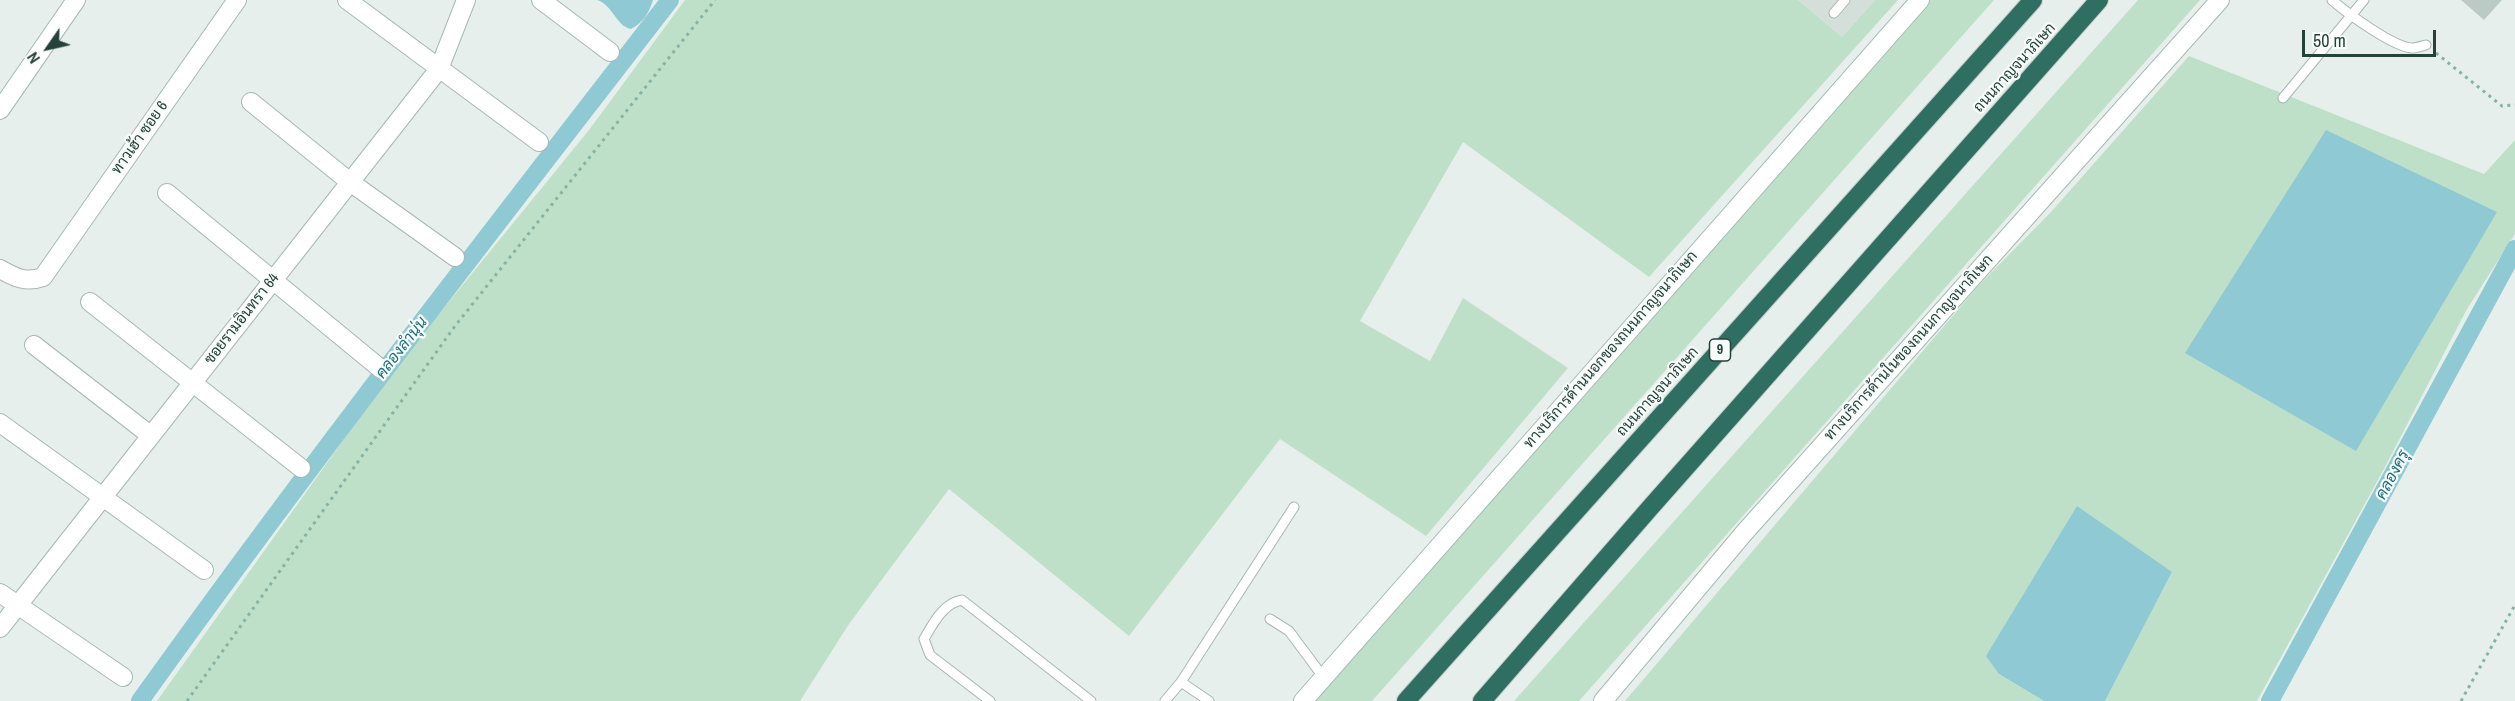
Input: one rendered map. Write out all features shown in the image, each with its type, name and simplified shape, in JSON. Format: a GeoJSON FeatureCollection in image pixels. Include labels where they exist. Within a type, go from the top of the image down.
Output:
{"type":"FeatureCollection","features":[{"type":"Feature","properties":{"kind":"highway","name":"ถนนกาญจนาภิเษก"},"geometry":{"type":"LineString","coordinates":[[1406,701],[2033,0]]}},
{"type":"Feature","properties":{"kind":"highway","name":"ถนนกาญจนาภิเษก"},"geometry":{"type":"LineString","coordinates":[[1482,701],[2099,0]]}},
{"type":"Feature","properties":{"kind":"street"},"geometry":{"type":"LineString","coordinates":[[0,110],[76,0]]}},
{"type":"Feature","properties":{"kind":"street","name":"ทาวเฮ้า ซอย 6"},"geometry":{"type":"LineString","coordinates":[[0,269],[16,278],[30,281],[43,277],[237,0]]}},
{"type":"Feature","properties":{"kind":"street"},"geometry":{"type":"LineString","coordinates":[[347,0],[539,142]]}},
{"type":"Feature","properties":{"kind":"street","name":"ซอยรามอินทรา 64"},"geometry":{"type":"LineString","coordinates":[[0,628],[439,69],[466,0]]}},
{"type":"Feature","properties":{"kind":"street"},"geometry":{"type":"LineString","coordinates":[[541,0],[610,52]]}},
{"type":"Feature","properties":{"kind":"street","name":"ทางบริการด้านนอกของถนนกาญจนาภิเษก"},"geometry":{"type":"LineString","coordinates":[[1303,701],[1920,0]]}},
{"type":"Feature","properties":{"kind":"street","name":"ทางบริการด้านในของถนนกาญจนาภิเษก"},"geometry":{"type":"LineString","coordinates":[[1603,701],[1744,533],[2220,0]]}},
{"type":"Feature","properties":{"kind":"street"},"geometry":{"type":"LineString","coordinates":[[250,102],[350,182],[455,256]]}},
{"type":"Feature","properties":{"kind":"street"},"geometry":{"type":"LineString","coordinates":[[166,193],[381,369]]}},
{"type":"Feature","properties":{"kind":"street"},"geometry":{"type":"LineString","coordinates":[[90,302],[301,468]]}},
{"type":"Feature","properties":{"kind":"street"},"geometry":{"type":"LineString","coordinates":[[34,345],[150,435]]}},
{"type":"Feature","properties":{"kind":"street"},"geometry":{"type":"LineString","coordinates":[[0,423],[204,570]]}},
{"type":"Feature","properties":{"kind":"street"},"geometry":{"type":"LineString","coordinates":[[0,593],[123,677]]}},
{"type":"Feature","properties":{"kind":"lane"},"geometry":{"type":"LineString","coordinates":[[1834,13],[1845,0]]}},
{"type":"Feature","properties":{"kind":"lane"},"geometry":{"type":"LineString","coordinates":[[2332,0],[2350,15],[2397,43],[2412,48],[2426,45]]}},
{"type":"Feature","properties":{"kind":"lane"},"geometry":{"type":"LineString","coordinates":[[2283,98],[2364,0]]}},
{"type":"Feature","properties":{"kind":"lane"},"geometry":{"type":"LineString","coordinates":[[1165,701],[1181,682],[1294,507]]}},
{"type":"Feature","properties":{"kind":"lane"},"geometry":{"type":"LineString","coordinates":[[990,701],[926,650],[924,639],[942,611],[956,601],[962,600],[1091,701]]}},
{"type":"Feature","properties":{"kind":"lane"},"geometry":{"type":"LineString","coordinates":[[1270,619],[1288,632],[1324,678]]}},
{"type":"Feature","properties":{"kind":"lane"},"geometry":{"type":"LineString","coordinates":[[1181,682],[1209,701]]}},
{"type":"Feature","properties":{"kind":"path"},"geometry":{"type":"LineString","coordinates":[[187,701],[454,326],[715,0]]}},
{"type":"Feature","properties":{"kind":"path"},"geometry":{"type":"LineString","coordinates":[[2426,45],[2502,106],[2515,105]]}},
{"type":"Feature","properties":{"kind":"path"},"geometry":{"type":"LineString","coordinates":[[2461,701],[2515,605]]}},
{"type":"Feature","properties":{"kind":"shaded area"},"geometry":{"type":"Polygon","coordinates":[[[1798,0],[1875,0],[1842,37],[1798,0]]]}},
{"type":"Feature","properties":{"kind":"green space"},"geometry":{"type":"Polygon","coordinates":[[[685,0],[1798,0],[1842,37],[1875,0],[1898,0],[1649,277],[1463,142],[1360,321],[1430,361],[1463,298],[1568,368],[1426,536],[1280,439],[1129,636],[949,489],[849,624],[800,701],[157,701],[394,369],[589,130],[685,0]]]}},
{"type":"Feature","properties":{"kind":"green space"},"geometry":{"type":"Polygon","coordinates":[[[1930,0],[1994,0],[1372,701],[1309,701],[1930,0]]]}},
{"type":"Feature","properties":{"kind":"green space"},"geometry":{"type":"Polygon","coordinates":[[[2138,0],[2200,0],[1579,701],[1514,701],[2138,0]]]}},
{"type":"Feature","properties":{"kind":"green space"},"geometry":{"type":"Polygon","coordinates":[[[2189,56],[2484,174],[2515,140],[2515,234],[2467,309],[2385,467],[2257,701],[2105,701],[2172,572],[1999,674],[2044,701],[1625,701],[1979,285],[2051,212],[2189,56]]]}},
{"type":"Feature","properties":{"kind":"water"},"geometry":{"type":"Polygon","coordinates":[[[597,0],[653,0],[645,17],[631,29],[622,24],[607,6],[597,0]]]}},
{"type":"Feature","properties":{"kind":"water"},"geometry":{"type":"Polygon","coordinates":[[[2326,130],[2497,212],[2356,451],[2185,353],[2326,130]]]}},
{"type":"Feature","properties":{"kind":"water"},"geometry":{"type":"Polygon","coordinates":[[[2077,506],[2172,572],[2105,701],[2044,701],[1999,674],[1986,656],[2077,506]]]}},
{"type":"Feature","properties":{"kind":"building"},"geometry":{"type":"Polygon","coordinates":[[[2461,0],[2502,0],[2484,20],[2461,0]]]}},
{"type":"Feature","properties":{"kind":"waterway","name":"คลองลำนุ่น"},"geometry":{"type":"LineString","coordinates":[[140,701],[335,436],[670,0]]}},
{"type":"Feature","properties":{"kind":"waterway","name":"คลองครุ"},"geometry":{"type":"LineString","coordinates":[[2270,701],[2515,249]]}}]}
